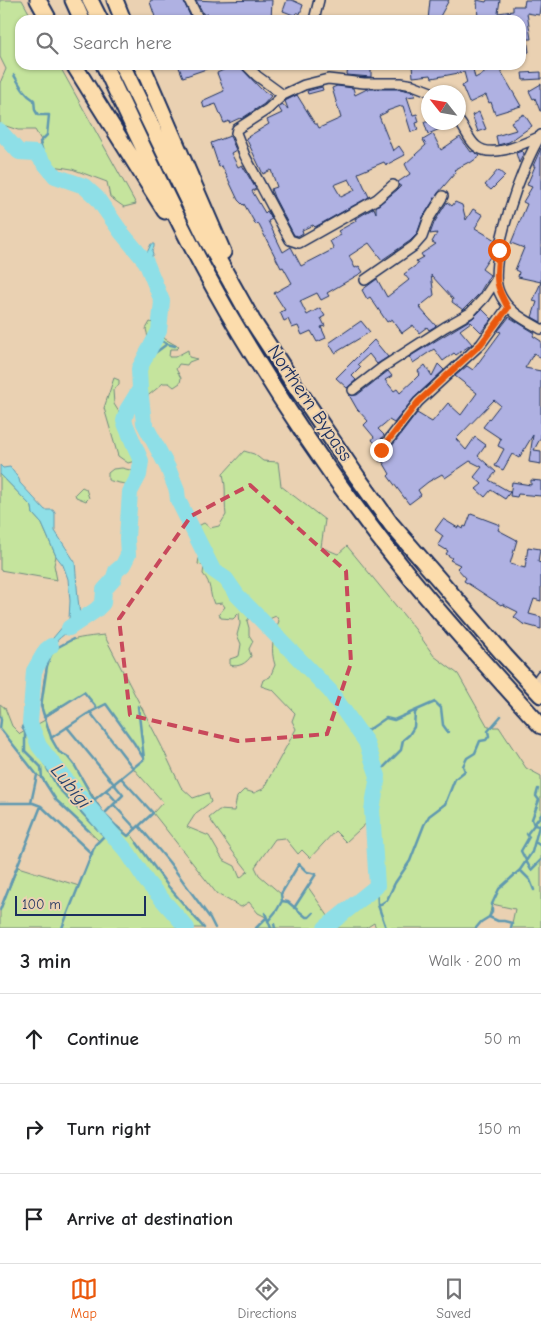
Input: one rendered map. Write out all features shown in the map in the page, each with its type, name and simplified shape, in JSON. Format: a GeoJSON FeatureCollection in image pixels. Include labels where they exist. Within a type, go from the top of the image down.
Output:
{"type":"FeatureCollection","features":[{"type":"Feature","properties":{"kind":"highway"},"geometry":{"type":"LineString","coordinates":[[38,0],[46,15]]}},
{"type":"Feature","properties":{"kind":"highway"},"geometry":{"type":"LineString","coordinates":[[73,0],[80,15]]}},
{"type":"Feature","properties":{"kind":"highway"},"geometry":{"type":"LineString","coordinates":[[90,0],[98,15]]}},
{"type":"Feature","properties":{"kind":"highway"},"geometry":{"type":"LineString","coordinates":[[115,0],[121,15]]}},
{"type":"Feature","properties":{"kind":"highway"},"geometry":{"type":"LineString","coordinates":[[77,70],[239,332]]}},
{"type":"Feature","properties":{"kind":"highway","name":"Northern Bypass"},"geometry":{"type":"LineString","coordinates":[[106,70],[190,244],[239,332],[288,410],[405,571],[450,625],[541,726]]}},
{"type":"Feature","properties":{"kind":"highway","name":"Northern Bypass"},"geometry":{"type":"LineString","coordinates":[[124,70],[205,236],[252,320],[326,432],[392,524],[505,656],[540,684]]}},
{"type":"Feature","properties":{"kind":"highway"},"geometry":{"type":"LineString","coordinates":[[144,70],[252,320]]}},
{"type":"Feature","properties":{"kind":"street"},"geometry":{"type":"LineString","coordinates":[[189,0],[196,15]]}},
{"type":"Feature","properties":{"kind":"street"},"geometry":{"type":"LineString","coordinates":[[315,15],[319,0]]}},
{"type":"Feature","properties":{"kind":"street"},"geometry":{"type":"LineString","coordinates":[[251,70],[284,95]]}},
{"type":"Feature","properties":{"kind":"street"},"geometry":{"type":"LineString","coordinates":[[393,185],[376,199],[299,243],[293,242],[290,240],[245,156],[236,133],[240,125],[268,109],[284,95],[304,85],[333,79],[356,82],[401,83],[421,88]]}},
{"type":"Feature","properties":{"kind":"street"},"geometry":{"type":"LineString","coordinates":[[464,130],[477,147],[485,151],[497,152],[541,136]]}},
{"type":"Feature","properties":{"kind":"street"},"geometry":{"type":"LineString","coordinates":[[541,136],[526,162],[514,194],[499,250],[496,280],[498,291],[508,308],[541,329]]}},
{"type":"Feature","properties":{"kind":"street"},"geometry":{"type":"LineString","coordinates":[[365,280],[414,246],[422,237],[428,220],[443,196]]}},
{"type":"Feature","properties":{"kind":"street"},"geometry":{"type":"LineString","coordinates":[[353,390],[383,367],[470,313],[484,298],[496,280]]}},
{"type":"Feature","properties":{"kind":"street"},"geometry":{"type":"LineString","coordinates":[[381,450],[418,402],[481,344],[508,308]]}},
{"type":"Feature","properties":{"kind":"highlighted area"},"geometry":{"type":"Polygon","coordinates":[[[250,485],[346,571],[351,663],[327,734],[238,741],[130,715],[119,619],[191,516],[250,485]]]}},
{"type":"Feature","properties":{"kind":"green space"},"geometry":{"type":"Polygon","coordinates":[[[0,0],[22,0],[30,15],[15,15],[15,70],[62,70],[136,204],[124,207],[110,197],[107,182],[72,169],[53,166],[37,152],[41,140],[35,130],[18,130],[0,124],[0,83],[6,69],[0,57],[0,0]]]}},
{"type":"Feature","properties":{"kind":"green space"},"geometry":{"type":"Polygon","coordinates":[[[150,322],[153,323],[165,339],[179,347],[177,349],[170,349],[169,357],[175,357],[188,350],[189,357],[197,359],[189,362],[187,365],[179,364],[176,369],[181,378],[180,383],[174,387],[169,383],[163,383],[128,415],[125,420],[135,438],[140,453],[135,461],[128,463],[118,456],[104,408],[114,378],[119,380],[119,385],[113,390],[114,404],[119,412],[126,400],[143,380],[146,366],[141,362],[147,346],[146,329],[150,322]]]}},
{"type":"Feature","properties":{"kind":"green space"},"geometry":{"type":"Polygon","coordinates":[[[244,451],[254,454],[263,461],[278,462],[281,486],[325,520],[321,547],[338,554],[347,546],[415,629],[434,656],[458,674],[488,727],[499,727],[526,768],[541,776],[541,928],[511,928],[515,909],[492,904],[489,917],[476,928],[376,928],[374,923],[366,928],[256,928],[266,917],[258,913],[249,902],[241,907],[217,894],[153,813],[163,802],[133,768],[144,759],[106,704],[97,708],[84,692],[44,718],[42,703],[43,684],[51,656],[63,644],[71,640],[104,635],[181,787],[193,798],[208,793],[211,802],[196,813],[187,827],[209,836],[223,860],[235,866],[240,878],[248,871],[209,818],[219,810],[234,811],[237,797],[244,790],[254,793],[263,789],[296,729],[292,721],[295,713],[273,690],[261,686],[263,680],[270,677],[275,665],[273,643],[279,621],[276,616],[269,619],[266,632],[259,627],[264,619],[261,614],[251,615],[247,621],[249,635],[253,641],[249,649],[251,656],[242,664],[230,665],[230,659],[239,656],[241,644],[237,635],[240,624],[239,613],[233,619],[221,618],[219,614],[225,607],[222,603],[214,604],[208,581],[203,574],[204,566],[198,564],[199,558],[209,548],[198,526],[204,523],[210,528],[219,526],[226,515],[223,474],[244,451]],[[372,818],[346,842],[335,831],[310,858],[302,850],[298,854],[285,838],[275,839],[255,867],[259,875],[281,894],[282,901],[288,902],[294,908],[308,887],[331,920],[327,927],[377,886],[372,818]]]}},
{"type":"Feature","properties":{"kind":"green space"},"geometry":{"type":"Polygon","coordinates":[[[122,468],[134,471],[141,477],[137,484],[118,483],[108,480],[108,473],[113,469],[122,468]]]}},
{"type":"Feature","properties":{"kind":"green space"},"geometry":{"type":"Polygon","coordinates":[[[0,474],[32,507],[33,514],[42,524],[56,556],[54,565],[57,580],[0,570],[0,474]]]}},
{"type":"Feature","properties":{"kind":"green space"},"geometry":{"type":"Polygon","coordinates":[[[82,487],[86,489],[89,498],[86,501],[76,497],[75,494],[82,487]]]}},
{"type":"Feature","properties":{"kind":"green space"},"geometry":{"type":"Polygon","coordinates":[[[0,704],[5,708],[12,726],[20,734],[45,720],[48,731],[59,752],[67,756],[75,766],[104,814],[128,836],[131,834],[168,886],[204,928],[0,928],[0,910],[18,867],[79,886],[95,845],[99,841],[56,800],[43,778],[37,775],[0,728],[0,704]]]}},
{"type":"Feature","properties":{"kind":"water"},"geometry":{"type":"Polygon","coordinates":[[[49,169],[55,170],[72,182],[64,184],[57,182],[51,176],[49,169]]]}},
{"type":"Feature","properties":{"kind":"water"},"geometry":{"type":"Polygon","coordinates":[[[110,216],[118,220],[128,241],[115,233],[110,216]]]}},
{"type":"Feature","properties":{"kind":"water"},"geometry":{"type":"Polygon","coordinates":[[[128,241],[137,242],[139,253],[134,250],[128,241]]]}},
{"type":"Feature","properties":{"kind":"water"},"geometry":{"type":"Polygon","coordinates":[[[151,244],[154,244],[153,254],[150,259],[154,273],[152,278],[143,270],[141,256],[146,255],[151,244]]]}},
{"type":"Feature","properties":{"kind":"water"},"geometry":{"type":"Polygon","coordinates":[[[0,465],[3,468],[10,467],[20,483],[45,510],[53,510],[55,513],[55,531],[75,562],[80,615],[83,621],[79,628],[61,637],[38,664],[42,647],[48,644],[69,619],[68,579],[42,524],[33,514],[32,507],[0,474],[0,465]]]}},
{"type":"Feature","properties":{"kind":"water"},"geometry":{"type":"Polygon","coordinates":[[[128,551],[132,557],[117,575],[116,582],[104,593],[101,591],[115,565],[124,559],[128,551]]]}},
{"type":"Feature","properties":{"kind":"building"},"geometry":{"type":"Polygon","coordinates":[[[151,0],[183,0],[190,15],[154,15],[151,0]]]}},
{"type":"Feature","properties":{"kind":"building"},"geometry":{"type":"Polygon","coordinates":[[[196,0],[272,0],[271,15],[204,15],[196,0]]]}},
{"type":"Feature","properties":{"kind":"building"},"geometry":{"type":"Polygon","coordinates":[[[287,0],[303,5],[300,14],[297,12],[296,15],[293,15],[283,11],[287,0]]]}},
{"type":"Feature","properties":{"kind":"building"},"geometry":{"type":"Polygon","coordinates":[[[430,0],[449,0],[441,15],[428,15],[430,0]]]}},
{"type":"Feature","properties":{"kind":"building"},"geometry":{"type":"Polygon","coordinates":[[[477,0],[486,2],[487,0],[500,0],[498,13],[513,11],[513,6],[524,6],[525,0],[541,0],[539,15],[527,13],[531,39],[527,39],[529,52],[526,53],[526,15],[478,15],[477,0]]]}},
{"type":"Feature","properties":{"kind":"building"},"geometry":{"type":"Polygon","coordinates":[[[180,70],[203,70],[183,77],[180,70]]]}},
{"type":"Feature","properties":{"kind":"building"},"geometry":{"type":"Polygon","coordinates":[[[223,70],[243,70],[261,89],[271,96],[264,104],[241,119],[224,123],[216,104],[204,108],[202,101],[224,91],[217,73],[223,70]]]}},
{"type":"Feature","properties":{"kind":"building"},"geometry":{"type":"Polygon","coordinates":[[[348,70],[371,70],[371,77],[347,75],[348,70]]]}},
{"type":"Feature","properties":{"kind":"building"},"geometry":{"type":"Polygon","coordinates":[[[412,70],[473,70],[475,78],[490,70],[500,70],[521,106],[495,114],[491,102],[489,103],[486,95],[469,103],[466,96],[466,85],[464,85],[467,83],[464,72],[432,78],[431,75],[413,77],[412,70]]]}},
{"type":"Feature","properties":{"kind":"building"},"geometry":{"type":"Polygon","coordinates":[[[541,72],[541,79],[523,80],[522,73],[541,72]]]}},
{"type":"Feature","properties":{"kind":"building"},"geometry":{"type":"Polygon","coordinates":[[[541,84],[540,111],[535,98],[533,99],[529,91],[541,84]]]}},
{"type":"Feature","properties":{"kind":"building"},"geometry":{"type":"Polygon","coordinates":[[[337,86],[353,88],[355,95],[367,89],[400,89],[414,92],[415,96],[407,97],[413,115],[417,114],[419,122],[416,123],[418,130],[411,132],[403,106],[387,111],[379,116],[393,151],[399,146],[405,155],[386,165],[384,162],[358,173],[369,197],[315,227],[313,225],[302,230],[303,233],[298,236],[294,235],[274,197],[271,189],[277,187],[271,170],[263,174],[246,138],[269,124],[267,120],[282,113],[279,108],[282,104],[288,109],[285,101],[297,95],[319,128],[341,118],[332,88],[337,86]],[[349,179],[334,185],[341,197],[355,190],[349,179]]]}},
{"type":"Feature","properties":{"kind":"building"},"geometry":{"type":"Polygon","coordinates":[[[322,87],[323,90],[308,94],[307,91],[322,87]]]}},
{"type":"Feature","properties":{"kind":"building"},"geometry":{"type":"Polygon","coordinates":[[[479,112],[486,129],[478,132],[472,115],[479,112]]]}},
{"type":"Feature","properties":{"kind":"building"},"geometry":{"type":"Polygon","coordinates":[[[524,114],[532,126],[509,142],[498,145],[496,136],[516,130],[511,122],[524,114]]]}},
{"type":"Feature","properties":{"kind":"building"},"geometry":{"type":"Polygon","coordinates":[[[427,130],[438,130],[428,134],[427,130]]]}},
{"type":"Feature","properties":{"kind":"building"},"geometry":{"type":"Polygon","coordinates":[[[433,134],[441,150],[460,137],[471,152],[473,151],[480,156],[454,170],[456,172],[438,193],[423,217],[417,234],[410,241],[382,260],[369,243],[349,256],[355,268],[359,266],[363,272],[327,293],[329,296],[321,300],[317,293],[300,301],[307,315],[320,308],[325,316],[321,318],[325,326],[321,327],[326,338],[317,342],[311,331],[302,335],[298,326],[292,328],[288,319],[284,321],[280,312],[285,310],[274,293],[292,283],[283,267],[281,268],[258,223],[256,225],[244,204],[238,200],[222,166],[219,167],[211,143],[230,136],[236,150],[231,153],[238,167],[242,165],[256,189],[252,191],[265,213],[267,211],[272,219],[268,221],[283,252],[291,247],[301,266],[334,249],[330,241],[341,235],[338,231],[374,208],[376,213],[376,207],[401,186],[399,186],[398,182],[410,174],[405,164],[426,145],[423,140],[433,134]]]}},
{"type":"Feature","properties":{"kind":"building"},"geometry":{"type":"Polygon","coordinates":[[[541,148],[541,282],[518,277],[519,272],[515,270],[524,248],[511,243],[527,204],[523,202],[532,187],[527,185],[541,148]]]}},
{"type":"Feature","properties":{"kind":"building"},"geometry":{"type":"Polygon","coordinates":[[[522,151],[524,153],[519,163],[516,153],[522,151]]]}},
{"type":"Feature","properties":{"kind":"building"},"geometry":{"type":"Polygon","coordinates":[[[498,170],[505,176],[491,190],[485,185],[498,170]]]}},
{"type":"Feature","properties":{"kind":"building"},"geometry":{"type":"Polygon","coordinates":[[[447,202],[452,206],[455,202],[462,205],[466,220],[473,209],[483,215],[475,228],[495,240],[490,253],[492,254],[482,269],[490,275],[479,294],[463,310],[452,302],[453,299],[431,275],[434,295],[419,307],[436,326],[429,330],[427,327],[419,333],[413,325],[402,333],[392,319],[387,322],[370,297],[367,299],[362,290],[377,279],[387,297],[409,280],[404,274],[418,264],[416,261],[423,257],[421,254],[436,244],[432,242],[437,233],[430,234],[434,223],[447,202]]]}},
{"type":"Feature","properties":{"kind":"building"},"geometry":{"type":"Polygon","coordinates":[[[541,282],[541,322],[532,317],[537,302],[533,301],[541,282]]]}},
{"type":"Feature","properties":{"kind":"building"},"geometry":{"type":"Polygon","coordinates":[[[482,309],[492,319],[481,332],[471,322],[460,330],[472,344],[443,361],[434,349],[413,363],[409,357],[473,318],[482,309]]]}},
{"type":"Feature","properties":{"kind":"building"},"geometry":{"type":"Polygon","coordinates":[[[509,317],[535,333],[533,336],[541,341],[541,358],[534,353],[525,368],[541,371],[541,437],[534,450],[541,451],[541,464],[529,462],[533,435],[519,458],[512,454],[503,470],[495,466],[504,449],[498,446],[501,439],[483,427],[500,405],[494,400],[456,439],[466,450],[475,437],[486,445],[478,456],[496,472],[489,480],[510,492],[505,499],[491,490],[485,497],[476,489],[482,484],[474,477],[482,467],[470,461],[445,478],[442,474],[428,482],[418,490],[421,495],[409,504],[388,476],[390,474],[383,462],[379,461],[417,413],[432,422],[448,403],[461,415],[477,393],[455,376],[467,366],[473,370],[501,332],[498,331],[509,317]]]}},
{"type":"Feature","properties":{"kind":"building"},"geometry":{"type":"Polygon","coordinates":[[[361,321],[370,332],[335,353],[329,343],[361,321]]]}},
{"type":"Feature","properties":{"kind":"building"},"geometry":{"type":"Polygon","coordinates":[[[374,340],[388,357],[377,364],[369,354],[358,364],[361,367],[352,376],[356,380],[347,388],[336,378],[374,340]]]}},
{"type":"Feature","properties":{"kind":"building"},"geometry":{"type":"Polygon","coordinates":[[[438,364],[444,370],[414,398],[394,423],[389,420],[378,429],[384,435],[377,445],[372,440],[374,437],[364,425],[368,421],[357,409],[349,395],[357,395],[388,371],[392,376],[385,380],[394,391],[397,389],[400,393],[420,374],[418,371],[425,365],[432,376],[438,364]]]}},
{"type":"Feature","properties":{"kind":"building"},"geometry":{"type":"Polygon","coordinates":[[[531,480],[541,481],[541,496],[518,494],[517,497],[510,496],[512,482],[531,485],[531,480]]]}},
{"type":"Feature","properties":{"kind":"building"},"geometry":{"type":"Polygon","coordinates":[[[471,514],[500,525],[498,530],[517,540],[510,564],[525,568],[528,547],[540,549],[538,562],[541,563],[541,601],[534,599],[529,614],[541,617],[541,629],[523,624],[514,617],[518,612],[501,605],[464,581],[466,578],[457,568],[460,565],[450,560],[452,558],[446,554],[448,551],[438,545],[443,536],[435,530],[443,519],[463,529],[464,526],[466,527],[471,514]]]}},
{"type":"Feature","properties":{"kind":"waterway"},"geometry":{"type":"LineString","coordinates":[[14,75],[20,86],[34,100],[35,110],[38,115],[49,115],[47,135],[40,142],[43,152],[41,160]]}},
{"type":"Feature","properties":{"kind":"waterway"},"geometry":{"type":"LineString","coordinates":[[0,131],[19,152],[36,153],[55,176],[84,186],[97,198],[121,232],[146,262],[162,301],[159,331],[139,369],[144,423],[168,468],[177,491],[178,500],[213,570],[226,579],[237,595],[330,691],[366,742],[378,776],[372,810],[377,886],[325,928]]}},
{"type":"Feature","properties":{"kind":"waterway"},"geometry":{"type":"LineString","coordinates":[[155,337],[167,344]]}},
{"type":"Feature","properties":{"kind":"waterway"},"geometry":{"type":"LineString","coordinates":[[143,362],[167,344],[175,346]]}},
{"type":"Feature","properties":{"kind":"waterway","name":"Lubigi"},"geometry":{"type":"LineString","coordinates":[[69,628],[103,603],[104,590],[113,580],[116,571],[123,565],[128,555],[127,538],[130,492],[139,475],[141,461],[124,421],[127,410],[140,389]]}},
{"type":"Feature","properties":{"kind":"waterway"},"geometry":{"type":"LineString","coordinates":[[51,737],[41,706],[47,666],[51,654],[58,647],[73,639]]}},
{"type":"Feature","properties":{"kind":"waterway","name":"Lubigi"},"geometry":{"type":"LineString","coordinates":[[51,646],[46,650],[34,671],[30,723],[39,746],[128,853],[147,882],[187,928]]}},
{"type":"Feature","properties":{"kind":"waterway"},"geometry":{"type":"LineString","coordinates":[[44,717],[84,692],[97,708]]}},
{"type":"Feature","properties":{"kind":"waterway"},"geometry":{"type":"LineString","coordinates":[[364,739],[367,731],[386,718],[394,720],[435,702],[441,708],[443,725],[448,732]]}},
{"type":"Feature","properties":{"kind":"waterway"},"geometry":{"type":"LineString","coordinates":[[31,704],[27,719],[22,727],[25,732],[25,751],[41,767],[42,778],[56,800],[89,831]]}},
{"type":"Feature","properties":{"kind":"waterway"},"geometry":{"type":"LineString","coordinates":[[94,800],[75,766],[67,756],[59,752],[51,738],[106,704],[144,759]]}},
{"type":"Feature","properties":{"kind":"waterway"},"geometry":{"type":"LineString","coordinates":[[99,819],[104,814],[94,800],[144,759],[138,706]]}},
{"type":"Feature","properties":{"kind":"waterway"},"geometry":{"type":"LineString","coordinates":[[378,776],[381,770],[401,750],[403,740],[414,727],[417,710]]}},
{"type":"Feature","properties":{"kind":"waterway"},"geometry":{"type":"LineString","coordinates":[[90,712],[133,768]]}},
{"type":"Feature","properties":{"kind":"waterway"},"geometry":{"type":"LineString","coordinates":[[0,716],[0,728],[37,775],[31,803]]}},
{"type":"Feature","properties":{"kind":"waterway"},"geometry":{"type":"LineString","coordinates":[[378,904],[387,900],[395,883],[410,861],[429,816],[445,804],[455,779],[465,771],[463,766],[467,758],[475,753],[480,741],[486,740],[489,736],[488,731],[501,716]]}},
{"type":"Feature","properties":{"kind":"waterway"},"geometry":{"type":"LineString","coordinates":[[67,727],[123,795],[104,814],[115,825]]}},
{"type":"Feature","properties":{"kind":"waterway"},"geometry":{"type":"LineString","coordinates":[[25,733],[32,741],[58,788],[104,836]]}},
{"type":"Feature","properties":{"kind":"waterway"},"geometry":{"type":"LineString","coordinates":[[108,830],[115,825],[128,836],[153,813],[121,778]]}},
{"type":"Feature","properties":{"kind":"waterway"},"geometry":{"type":"LineString","coordinates":[[534,825],[532,819],[539,800],[536,796],[538,789]]}},
{"type":"Feature","properties":{"kind":"waterway"},"geometry":{"type":"LineString","coordinates":[[106,790],[117,802]]}},
{"type":"Feature","properties":{"kind":"waterway"},"geometry":{"type":"LineString","coordinates":[[0,803],[33,803],[41,806]]}},
{"type":"Feature","properties":{"kind":"waterway"},"geometry":{"type":"LineString","coordinates":[[114,805],[136,829]]}},
{"type":"Feature","properties":{"kind":"waterway"},"geometry":{"type":"LineString","coordinates":[[0,910],[41,806],[92,854]]}},
{"type":"Feature","properties":{"kind":"waterway"},"geometry":{"type":"LineString","coordinates":[[535,823],[541,815]]}},
{"type":"Feature","properties":{"kind":"waterway"},"geometry":{"type":"LineString","coordinates":[[541,825],[534,825],[527,834],[529,837],[521,851],[531,870],[541,860]]}},
{"type":"Feature","properties":{"kind":"waterway"},"geometry":{"type":"LineString","coordinates":[[139,826],[169,862],[210,918],[215,928]]}},
{"type":"Feature","properties":{"kind":"waterway"},"geometry":{"type":"LineString","coordinates":[[476,928],[492,912],[492,904],[499,889],[520,870],[532,852],[539,826]]}},
{"type":"Feature","properties":{"kind":"waterway"},"geometry":{"type":"LineString","coordinates":[[62,928],[95,845],[109,831]]}},
{"type":"Feature","properties":{"kind":"waterway"},"geometry":{"type":"LineString","coordinates":[[535,842],[541,846]]}},
{"type":"Feature","properties":{"kind":"waterway"},"geometry":{"type":"LineString","coordinates":[[137,843],[168,886],[204,928]]}},
{"type":"Feature","properties":{"kind":"waterway"},"geometry":{"type":"LineString","coordinates":[[268,921],[282,901],[281,894],[299,864],[307,872],[316,874],[294,908]]}},
{"type":"Feature","properties":{"kind":"waterway"},"geometry":{"type":"LineString","coordinates":[[521,871],[530,880],[534,890]]}},
{"type":"Feature","properties":{"kind":"waterway"},"geometry":{"type":"LineString","coordinates":[[377,886],[378,905],[386,928]]}},
{"type":"Feature","properties":{"kind":"waterway"},"geometry":{"type":"LineString","coordinates":[[282,901],[288,902],[306,917],[313,913]]}},
{"type":"Feature","properties":{"kind":"waterway"},"geometry":{"type":"LineString","coordinates":[[265,913],[271,928]]}},
{"type":"Feature","properties":{"kind":"waterway"},"geometry":{"type":"LineString","coordinates":[[489,917],[498,921],[512,923],[511,928]]}},
{"type":"Feature","properties":{"kind":"waterway"},"geometry":{"type":"LineString","coordinates":[[256,928],[266,918]]}},
{"type":"Feature","properties":{"kind":"waterway"},"geometry":{"type":"LineString","coordinates":[[274,924],[275,928]]}},
{"type":"Feature","properties":{"kind":"route"},"geometry":{"type":"LineString","coordinates":[[381,450],[418,402],[481,344],[508,308],[498,291],[496,280],[499,250]]}}]}
